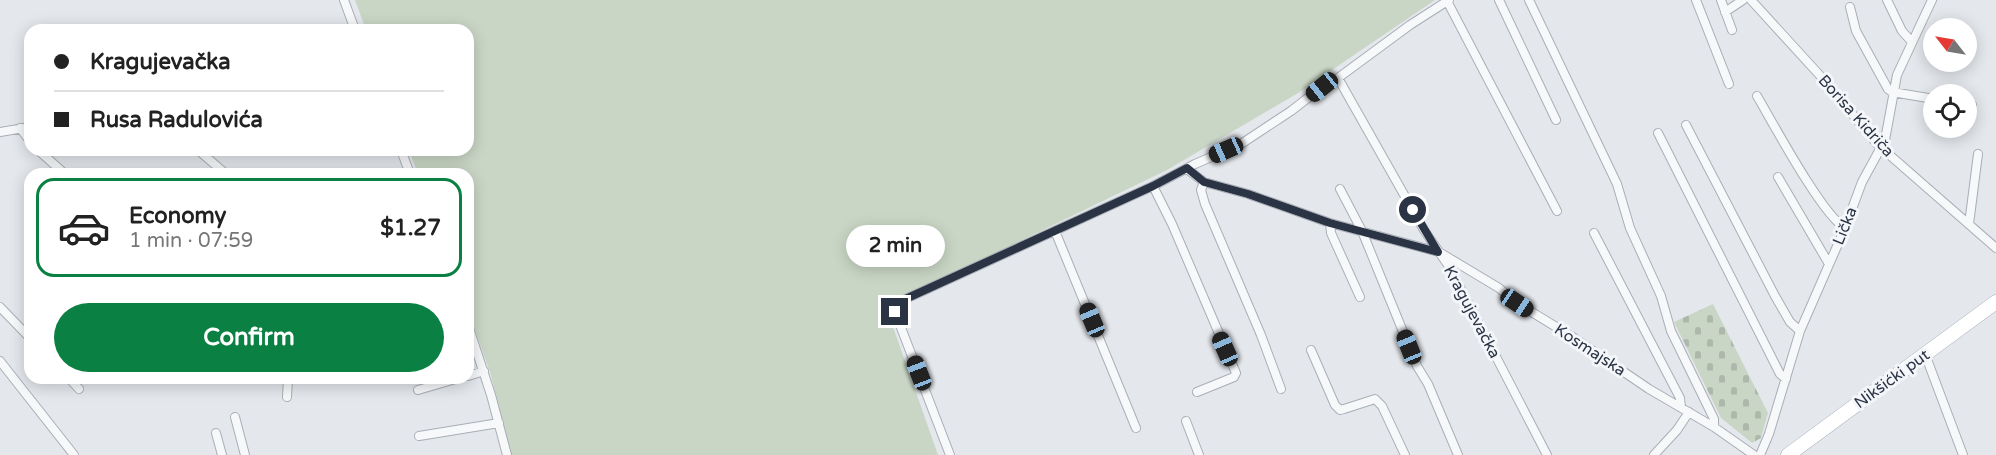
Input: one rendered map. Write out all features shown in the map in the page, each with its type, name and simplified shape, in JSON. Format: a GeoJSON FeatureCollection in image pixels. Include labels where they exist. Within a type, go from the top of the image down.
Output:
{"type":"FeatureCollection","features":[{"type":"Feature","properties":{"kind":"main road","name":"Nikšićki put"},"geometry":{"type":"LineString","coordinates":[[1788,455],[1996,302]]}},
{"type":"Feature","properties":{"kind":"street"},"geometry":{"type":"LineString","coordinates":[[344,0],[353,24]]}},
{"type":"Feature","properties":{"kind":"street"},"geometry":{"type":"LineString","coordinates":[[950,455],[895,312],[901,301],[1241,144],[1268,128],[1322,87],[1448,0],[1557,211]]}},
{"type":"Feature","properties":{"kind":"street"},"geometry":{"type":"LineString","coordinates":[[1498,0],[1556,120]]}},
{"type":"Feature","properties":{"kind":"street"},"geometry":{"type":"LineString","coordinates":[[1529,0],[1617,184],[1630,228],[1661,296],[1671,331],[1714,419],[1714,427]]}},
{"type":"Feature","properties":{"kind":"street"},"geometry":{"type":"LineString","coordinates":[[1696,0],[1729,84]]}},
{"type":"Feature","properties":{"kind":"street"},"geometry":{"type":"LineString","coordinates":[[1721,0],[1732,30]]}},
{"type":"Feature","properties":{"kind":"street"},"geometry":{"type":"LineString","coordinates":[[1725,12],[1743,0]]}},
{"type":"Feature","properties":{"kind":"street","name":"Borisa Kidriča"},"geometry":{"type":"LineString","coordinates":[[1751,0],[1825,81],[1881,148],[1996,248]]}},
{"type":"Feature","properties":{"kind":"street"},"geometry":{"type":"LineString","coordinates":[[1887,0],[1902,31],[1912,42]]}},
{"type":"Feature","properties":{"kind":"street","name":"Lička"},"geometry":{"type":"LineString","coordinates":[[1760,455],[1769,434],[1800,331],[1845,228],[1862,182],[1887,133],[1892,92],[1897,75],[1932,0]]}},
{"type":"Feature","properties":{"kind":"street"},"geometry":{"type":"LineString","coordinates":[[1850,7],[1856,31],[1885,85],[1892,92],[1923,97]]}},
{"type":"Feature","properties":{"kind":"street","name":"Kragujevačka"},"geometry":{"type":"LineString","coordinates":[[1338,78],[1424,230],[1450,268],[1547,455]]}},
{"type":"Feature","properties":{"kind":"street"},"geometry":{"type":"LineString","coordinates":[[1757,96],[1803,173],[1836,221],[1845,228]]}},
{"type":"Feature","properties":{"kind":"street"},"geometry":{"type":"LineString","coordinates":[[1686,125],[1775,296],[1790,322],[1800,331]]}},
{"type":"Feature","properties":{"kind":"street"},"geometry":{"type":"LineString","coordinates":[[0,132],[24,128]]}},
{"type":"Feature","properties":{"kind":"street"},"geometry":{"type":"LineString","coordinates":[[20,129],[24,134]]}},
{"type":"Feature","properties":{"kind":"street"},"geometry":{"type":"LineString","coordinates":[[1658,133],[1780,374],[1786,379]]}},
{"type":"Feature","properties":{"kind":"street"},"geometry":{"type":"LineString","coordinates":[[1970,224],[1978,154]]}},
{"type":"Feature","properties":{"kind":"street"},"geometry":{"type":"LineString","coordinates":[[45,156],[59,168]]}},
{"type":"Feature","properties":{"kind":"street"},"geometry":{"type":"LineString","coordinates":[[205,156],[219,168]]}},
{"type":"Feature","properties":{"kind":"street","name":"Kosmajska"},"geometry":{"type":"LineString","coordinates":[[1187,168],[1204,182],[1248,194],[1330,223],[1438,252],[1500,288],[1517,303],[1571,336],[1649,390],[1714,427],[1754,455]]}},
{"type":"Feature","properties":{"kind":"street"},"geometry":{"type":"LineString","coordinates":[[1778,177],[1829,264]]}},
{"type":"Feature","properties":{"kind":"street"},"geometry":{"type":"LineString","coordinates":[[1204,182],[1201,190],[1205,204],[1261,335],[1281,390]]}},
{"type":"Feature","properties":{"kind":"street"},"geometry":{"type":"LineString","coordinates":[[1153,186],[1172,224],[1236,373],[1234,377],[1197,392]]}},
{"type":"Feature","properties":{"kind":"street"},"geometry":{"type":"LineString","coordinates":[[1340,189],[1362,231],[1417,366],[1428,384],[1458,455]]}},
{"type":"Feature","properties":{"kind":"street"},"geometry":{"type":"LineString","coordinates":[[1330,223],[1330,233],[1360,297]]}},
{"type":"Feature","properties":{"kind":"street"},"geometry":{"type":"LineString","coordinates":[[1055,231],[1136,428]]}},
{"type":"Feature","properties":{"kind":"street"},"geometry":{"type":"LineString","coordinates":[[1594,232],[1680,398],[1681,407]]}},
{"type":"Feature","properties":{"kind":"street"},"geometry":{"type":"LineString","coordinates":[[0,307],[24,332]]}},
{"type":"Feature","properties":{"kind":"street"},"geometry":{"type":"LineString","coordinates":[[474,345],[484,371],[507,455]]}},
{"type":"Feature","properties":{"kind":"street"},"geometry":{"type":"LineString","coordinates":[[1311,350],[1335,405],[1340,410],[1375,399],[1382,406],[1405,455]]}},
{"type":"Feature","properties":{"kind":"street"},"geometry":{"type":"LineString","coordinates":[[1925,354],[1963,455]]}},
{"type":"Feature","properties":{"kind":"street"},"geometry":{"type":"LineString","coordinates":[[0,361],[74,455]]}},
{"type":"Feature","properties":{"kind":"street"},"geometry":{"type":"LineString","coordinates":[[474,374],[484,371]]}},
{"type":"Feature","properties":{"kind":"street"},"geometry":{"type":"LineString","coordinates":[[74,384],[79,389]]}},
{"type":"Feature","properties":{"kind":"street"},"geometry":{"type":"LineString","coordinates":[[287,397],[288,384]]}},
{"type":"Feature","properties":{"kind":"street"},"geometry":{"type":"LineString","coordinates":[[418,390],[438,384]]}},
{"type":"Feature","properties":{"kind":"street"},"geometry":{"type":"LineString","coordinates":[[1654,455],[1677,430],[1689,412]]}},
{"type":"Feature","properties":{"kind":"street"},"geometry":{"type":"LineString","coordinates":[[235,417],[244,455]]}},
{"type":"Feature","properties":{"kind":"street"},"geometry":{"type":"LineString","coordinates":[[1186,422],[1199,455]]}},
{"type":"Feature","properties":{"kind":"street"},"geometry":{"type":"LineString","coordinates":[[419,436],[499,423]]}},
{"type":"Feature","properties":{"kind":"street"},"geometry":{"type":"LineString","coordinates":[[216,433],[222,455]]}},
{"type":"Feature","properties":{"kind":"green space"},"geometry":{"type":"Polygon","coordinates":[[[355,0],[1435,0],[1298,93],[1167,170],[890,304],[893,327],[938,455],[511,455],[490,372],[474,328],[474,168],[416,168],[411,156],[474,156],[474,24],[364,24],[355,0]]]}},
{"type":"Feature","properties":{"kind":"green space"},"geometry":{"type":"Polygon","coordinates":[[[1713,304],[1768,413],[1761,438],[1752,443],[1721,418],[1674,322],[1713,304]]]}},
{"type":"Feature","properties":{"kind":"route"},"geometry":{"type":"LineString","coordinates":[[895,312],[901,301],[1153,186],[1187,168],[1204,182],[1248,194],[1330,223],[1438,252],[1413,210]]}}]}
